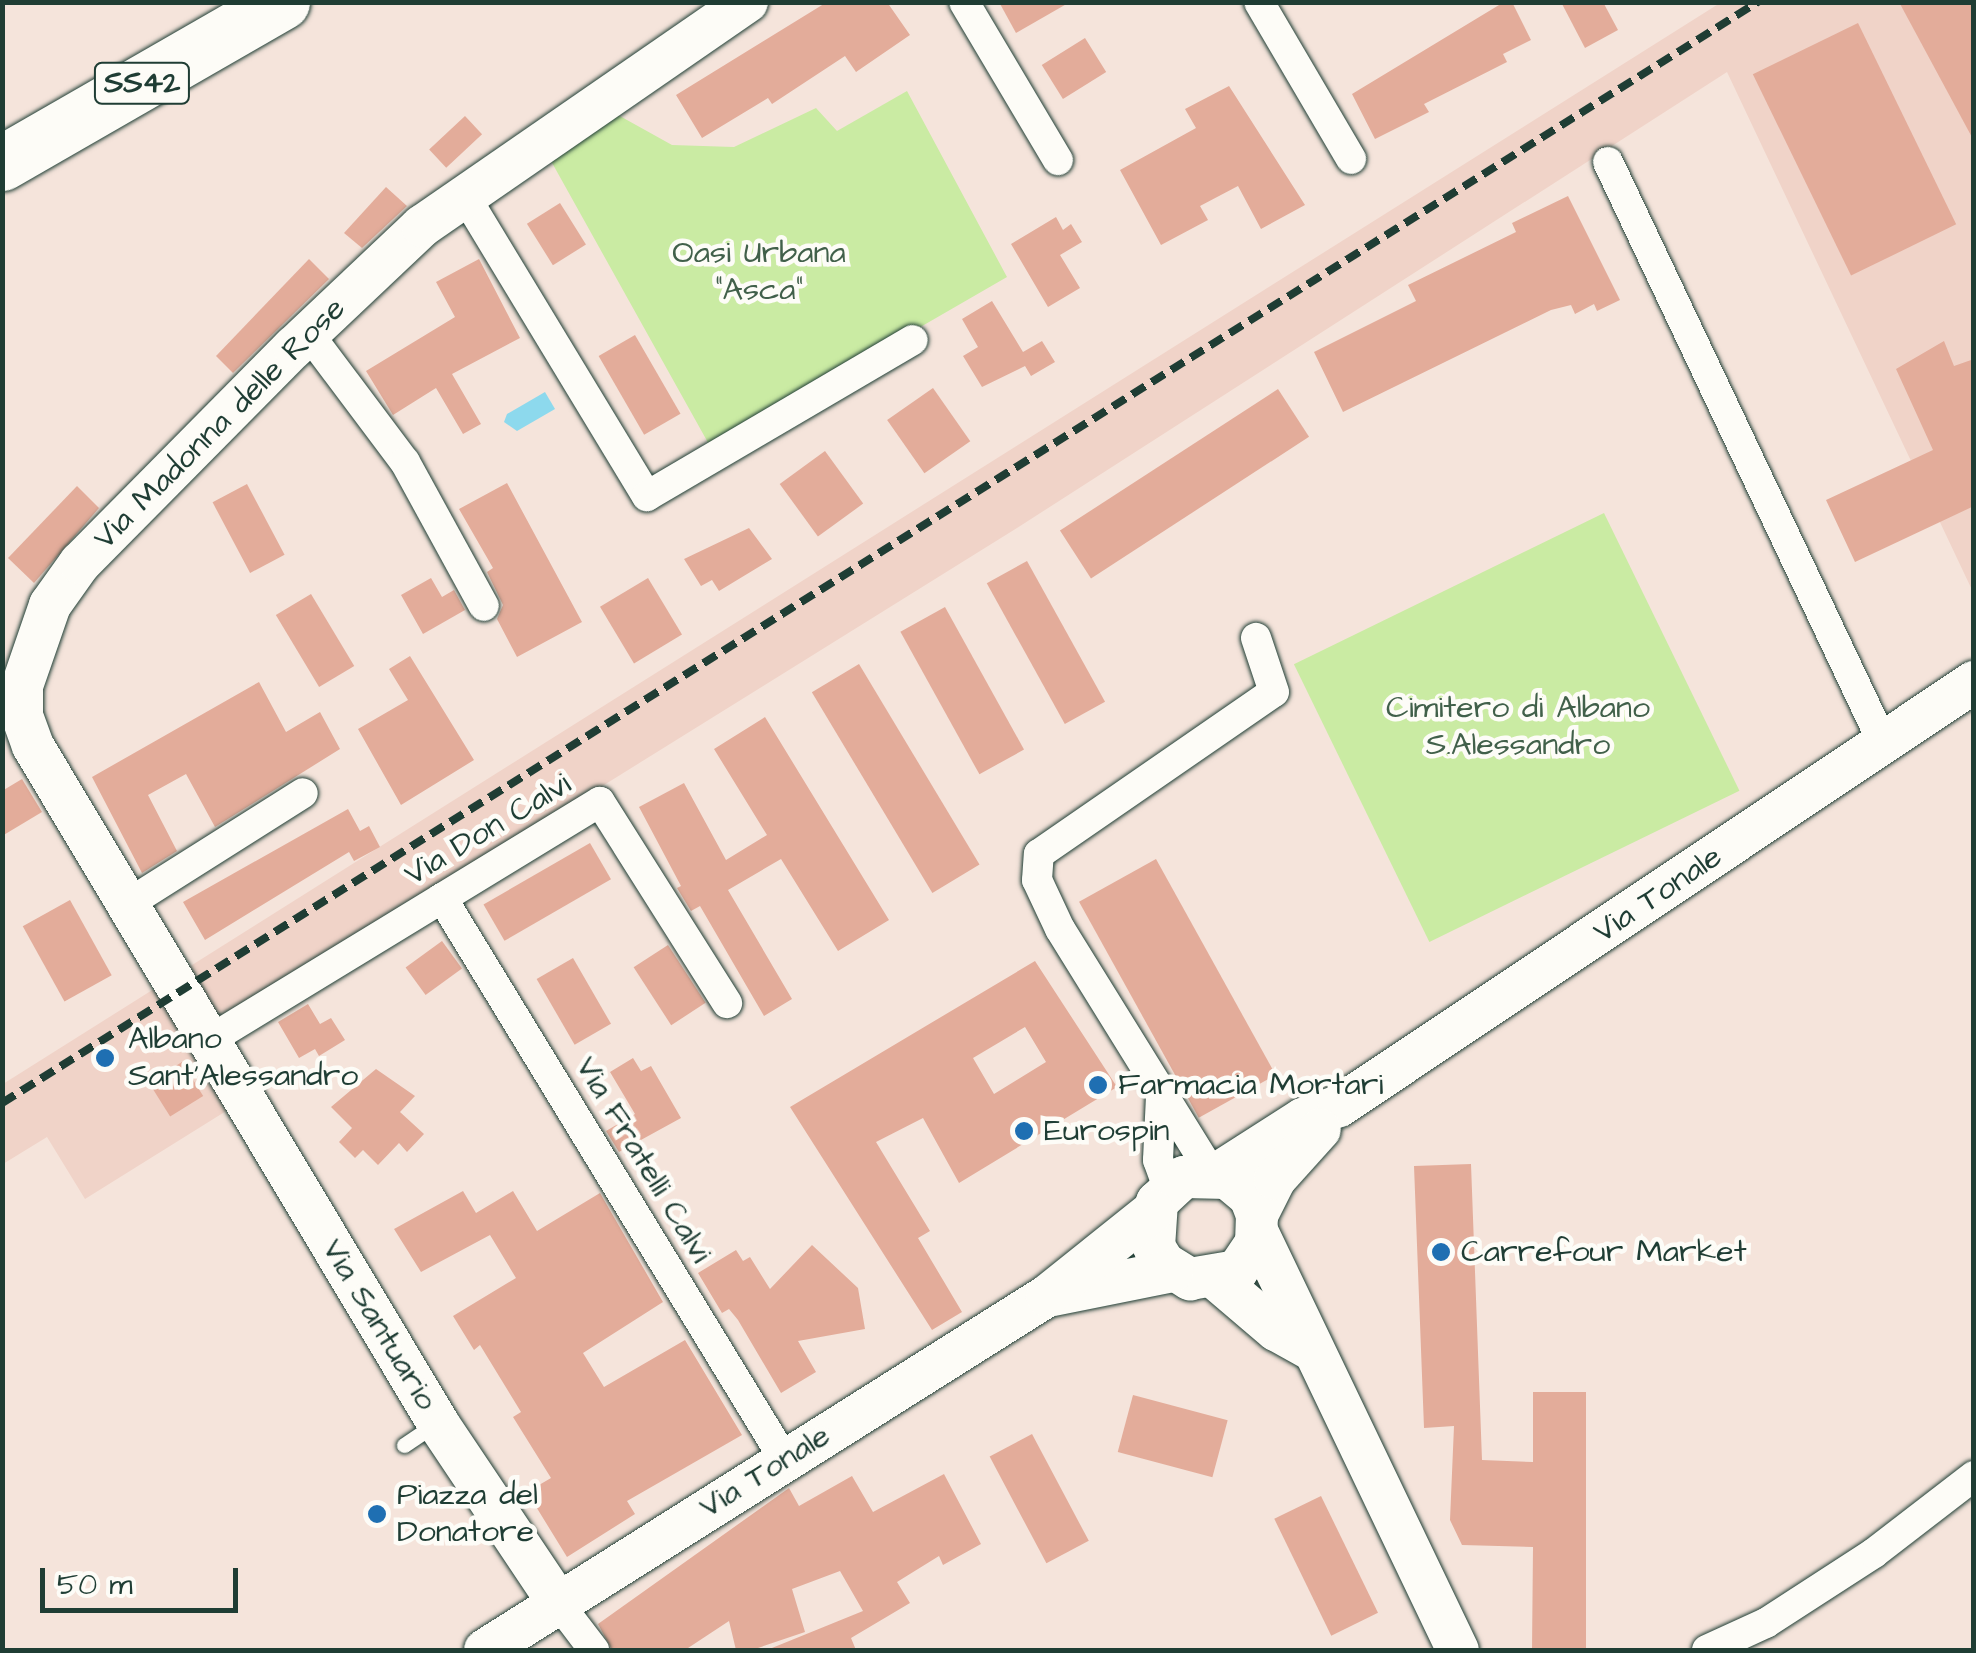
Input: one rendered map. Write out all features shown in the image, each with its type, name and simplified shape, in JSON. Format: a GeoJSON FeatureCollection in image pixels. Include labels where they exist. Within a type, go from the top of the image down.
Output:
{"type":"FeatureCollection","features":[{"type":"Feature","properties":{"kind":"highway","name":"SS42"},"geometry":{"type":"LineString","coordinates":[[2,162],[282,2]]}},
{"type":"Feature","properties":{"kind":"street","name":"Via Madonna delle Rose"},"geometry":{"type":"LineString","coordinates":[[12,691],[50,604],[80,563],[308,333],[422,226],[747,2]]}},
{"type":"Feature","properties":{"kind":"street"},"geometry":{"type":"LineString","coordinates":[[964,2],[1058,160]]}},
{"type":"Feature","properties":{"kind":"street"},"geometry":{"type":"LineString","coordinates":[[1260,3],[1351,159]]}},
{"type":"Feature","properties":{"kind":"street"},"geometry":{"type":"LineString","coordinates":[[1608,162],[1884,745]]}},
{"type":"Feature","properties":{"kind":"street"},"geometry":{"type":"LineString","coordinates":[[466,196],[647,496],[912,340]]}},
{"type":"Feature","properties":{"kind":"street"},"geometry":{"type":"LineString","coordinates":[[308,333],[406,462],[484,606]]}},
{"type":"Feature","properties":{"kind":"street"},"geometry":{"type":"LineString","coordinates":[[1256,638],[1274,692],[1039,854],[1038,880],[1060,929],[1161,1096],[1214,1174],[1243,1188],[1300,1312],[1309,1348],[1458,1650]]}},
{"type":"Feature","properties":{"kind":"street","name":"Via Tonale"},"geometry":{"type":"LineString","coordinates":[[486,1650],[784,1458],[1047,1296],[1160,1199],[1214,1174],[1303,1119],[1340,1106],[1974,682]]}},
{"type":"Feature","properties":{"kind":"street","name":"Via Santuario"},"geometry":{"type":"LineString","coordinates":[[12,691],[22,716],[18,741],[126,905],[208,1041],[421,1434],[559,1604]]}},
{"type":"Feature","properties":{"kind":"street"},"geometry":{"type":"LineString","coordinates":[[126,905],[303,794]]}},
{"type":"Feature","properties":{"kind":"street","name":"Via Don Calvi"},"geometry":{"type":"LineString","coordinates":[[208,1041],[600,802],[728,1003]]}},
{"type":"Feature","properties":{"kind":"street","name":"Via Fratelli Calvi"},"geometry":{"type":"LineString","coordinates":[[442,898],[784,1458]]}},
{"type":"Feature","properties":{"kind":"street"},"geometry":{"type":"LineString","coordinates":[[1161,1096],[1160,1199],[1154,1247],[1173,1271]]}},
{"type":"Feature","properties":{"kind":"street","name":"Via Tonale"},"geometry":{"type":"LineString","coordinates":[[1047,1296],[1173,1271],[1216,1280],[1250,1257],[1257,1223],[1275,1179],[1340,1106]]}},
{"type":"Feature","properties":{"kind":"street"},"geometry":{"type":"LineString","coordinates":[[1216,1280],[1276,1330],[1309,1348]]}},
{"type":"Feature","properties":{"kind":"street"},"geometry":{"type":"LineString","coordinates":[[1708,1650],[1766,1624],[1874,1553],[1974,1476]]}},
{"type":"Feature","properties":{"kind":"street"},"geometry":{"type":"LineString","coordinates":[[559,1604],[594,1650]]}},
{"type":"Feature","properties":{"kind":"shaded area"},"geometry":{"type":"Polygon","coordinates":[[[1720,3],[1973,3],[1973,592],[1727,72],[1017,528],[191,1042],[231,1108],[85,1199],[47,1137],[3,1164],[3,1084],[1720,3]]]}},
{"type":"Feature","properties":{"kind":"green space","name":"Oasi Urbana \"Asca\""},"geometry":{"type":"Polygon","coordinates":[[[907,91],[1007,277],[711,448],[546,152],[609,110],[672,145],[734,147],[816,108],[837,131],[907,91]]]}},
{"type":"Feature","properties":{"kind":"green space","name":"Cimitero di Albano S.Alessandro"},"geometry":{"type":"Polygon","coordinates":[[[1604,513],[1739,791],[1429,942],[1294,664],[1604,513]]]}},
{"type":"Feature","properties":{"kind":"water"},"geometry":{"type":"Polygon","coordinates":[[[545,392],[555,409],[517,431],[504,422],[507,414],[545,392]]]}},
{"type":"Feature","properties":{"kind":"building"},"geometry":{"type":"Polygon","coordinates":[[[827,2],[887,2],[910,35],[856,72],[845,56],[772,104],[768,98],[702,138],[676,95],[827,2]]]}},
{"type":"Feature","properties":{"kind":"building"},"geometry":{"type":"Polygon","coordinates":[[[999,2],[1070,2],[1016,33],[999,2]]]}},
{"type":"Feature","properties":{"kind":"building"},"geometry":{"type":"Polygon","coordinates":[[[1504,2],[1512,2],[1531,40],[1503,54],[1507,62],[1424,104],[1429,112],[1375,139],[1352,94],[1504,2]]]}},
{"type":"Feature","properties":{"kind":"building"},"geometry":{"type":"Polygon","coordinates":[[[1561,2],[1603,2],[1618,30],[1585,48],[1561,2]]]}},
{"type":"Feature","properties":{"kind":"building"},"geometry":{"type":"Polygon","coordinates":[[[1899,2],[1974,2],[1974,141],[1899,2]]]}},
{"type":"Feature","properties":{"kind":"building"},"geometry":{"type":"Polygon","coordinates":[[[1858,23],[1956,224],[1851,276],[1753,74],[1858,23]]]}},
{"type":"Feature","properties":{"kind":"building"},"geometry":{"type":"Polygon","coordinates":[[[1085,38],[1106,72],[1063,99],[1042,65],[1085,38]]]}},
{"type":"Feature","properties":{"kind":"building"},"geometry":{"type":"Polygon","coordinates":[[[1229,86],[1305,205],[1261,229],[1238,186],[1200,206],[1208,220],[1161,245],[1120,170],[1196,128],[1185,109],[1229,86]]]}},
{"type":"Feature","properties":{"kind":"building"},"geometry":{"type":"Polygon","coordinates":[[[465,116],[482,134],[446,168],[429,149],[465,116]]]}},
{"type":"Feature","properties":{"kind":"building"},"geometry":{"type":"Polygon","coordinates":[[[386,187],[407,206],[362,248],[344,233],[386,187]]]}},
{"type":"Feature","properties":{"kind":"building"},"geometry":{"type":"Polygon","coordinates":[[[1568,196],[1620,300],[1597,311],[1594,304],[1575,314],[1571,305],[1551,310],[1343,412],[1314,352],[1416,301],[1408,285],[1516,232],[1512,223],[1568,196]]]}},
{"type":"Feature","properties":{"kind":"building"},"geometry":{"type":"Polygon","coordinates":[[[560,203],[586,245],[553,265],[527,224],[560,203]]]}},
{"type":"Feature","properties":{"kind":"building"},"geometry":{"type":"Polygon","coordinates":[[[1056,217],[1063,230],[1071,224],[1082,242],[1060,255],[1080,288],[1048,307],[1011,244],[1056,217]]]}},
{"type":"Feature","properties":{"kind":"building"},"geometry":{"type":"Polygon","coordinates":[[[309,259],[329,279],[233,373],[216,356],[309,259]]]}},
{"type":"Feature","properties":{"kind":"building"},"geometry":{"type":"Polygon","coordinates":[[[479,259],[520,338],[452,374],[481,424],[463,434],[436,388],[393,415],[366,371],[455,317],[436,282],[479,259]]]}},
{"type":"Feature","properties":{"kind":"building"},"geometry":{"type":"Polygon","coordinates":[[[992,301],[1023,352],[1042,341],[1055,362],[1031,376],[1025,366],[982,387],[963,356],[978,347],[962,319],[992,301]]]}},
{"type":"Feature","properties":{"kind":"building"},"geometry":{"type":"Polygon","coordinates":[[[635,335],[680,414],[644,435],[599,356],[635,335]]]}},
{"type":"Feature","properties":{"kind":"building"},"geometry":{"type":"Polygon","coordinates":[[[1944,341],[1954,366],[1974,359],[1974,506],[1855,562],[1826,500],[1933,450],[1896,369],[1944,341]]]}},
{"type":"Feature","properties":{"kind":"building"},"geometry":{"type":"Polygon","coordinates":[[[933,388],[970,441],[924,473],[887,420],[933,388]]]}},
{"type":"Feature","properties":{"kind":"building"},"geometry":{"type":"Polygon","coordinates":[[[1278,389],[1309,437],[1091,578],[1060,531],[1278,389]]]}},
{"type":"Feature","properties":{"kind":"building"},"geometry":{"type":"Polygon","coordinates":[[[825,451],[863,504],[818,537],[780,484],[825,451]]]}},
{"type":"Feature","properties":{"kind":"building"},"geometry":{"type":"Polygon","coordinates":[[[507,483],[582,622],[517,657],[497,619],[503,605],[487,572],[493,568],[459,509],[507,483]]]}},
{"type":"Feature","properties":{"kind":"building"},"geometry":{"type":"Polygon","coordinates":[[[247,484],[285,555],[250,573],[213,502],[247,484]]]}},
{"type":"Feature","properties":{"kind":"building"},"geometry":{"type":"Polygon","coordinates":[[[77,486],[99,508],[34,583],[8,558],[77,486]]]}},
{"type":"Feature","properties":{"kind":"building"},"geometry":{"type":"Polygon","coordinates":[[[749,528],[772,559],[719,591],[712,580],[701,586],[684,559],[749,528]]]}},
{"type":"Feature","properties":{"kind":"building"},"geometry":{"type":"Polygon","coordinates":[[[1027,561],[1105,702],[1065,724],[987,583],[1027,561]]]}},
{"type":"Feature","properties":{"kind":"building"},"geometry":{"type":"Polygon","coordinates":[[[431,578],[442,597],[454,590],[465,610],[423,634],[401,595],[431,578]]]}},
{"type":"Feature","properties":{"kind":"building"},"geometry":{"type":"Polygon","coordinates":[[[648,578],[682,635],[634,663],[600,607],[648,578]]]}},
{"type":"Feature","properties":{"kind":"building"},"geometry":{"type":"Polygon","coordinates":[[[311,594],[354,666],[319,687],[276,615],[311,594]]]}},
{"type":"Feature","properties":{"kind":"building"},"geometry":{"type":"Polygon","coordinates":[[[945,607],[1024,750],[979,774],[900,632],[945,607]]]}},
{"type":"Feature","properties":{"kind":"building"},"geometry":{"type":"Polygon","coordinates":[[[410,656],[474,760],[401,805],[358,729],[408,700],[389,669],[410,656]]]}},
{"type":"Feature","properties":{"kind":"building"},"geometry":{"type":"Polygon","coordinates":[[[859,664],[980,865],[932,893],[812,692],[859,664]]]}},
{"type":"Feature","properties":{"kind":"building"},"geometry":{"type":"Polygon","coordinates":[[[259,682],[286,732],[320,712],[340,749],[215,827],[186,774],[148,795],[177,851],[142,873],[92,777],[259,682]]]}},
{"type":"Feature","properties":{"kind":"building"},"geometry":{"type":"Polygon","coordinates":[[[765,717],[889,920],[838,951],[781,859],[728,890],[792,999],[764,1016],[700,906],[691,911],[677,888],[681,886],[639,807],[684,783],[726,860],[767,835],[714,749],[765,717]]]}},
{"type":"Feature","properties":{"kind":"building"},"geometry":{"type":"Polygon","coordinates":[[[22,779],[42,812],[2,836],[2,791],[22,779]]]}},
{"type":"Feature","properties":{"kind":"building"},"geometry":{"type":"Polygon","coordinates":[[[348,809],[360,831],[369,826],[380,847],[354,861],[349,852],[205,940],[183,902],[348,809]]]}},
{"type":"Feature","properties":{"kind":"building"},"geometry":{"type":"Polygon","coordinates":[[[590,843],[611,879],[504,941],[483,904],[590,843]]]}},
{"type":"Feature","properties":{"kind":"building"},"geometry":{"type":"Polygon","coordinates":[[[1156,859],[1276,1075],[1199,1118],[1079,902],[1156,859]]]}},
{"type":"Feature","properties":{"kind":"building"},"geometry":{"type":"Polygon","coordinates":[[[70,900],[112,975],[64,1001],[23,926],[70,900]]]}},
{"type":"Feature","properties":{"kind":"building"},"geometry":{"type":"Polygon","coordinates":[[[442,941],[462,969],[426,995],[406,967],[442,941]]]}},
{"type":"Feature","properties":{"kind":"building"},"geometry":{"type":"Polygon","coordinates":[[[668,945],[706,1003],[671,1025],[634,967],[668,945]]]}},
{"type":"Feature","properties":{"kind":"building"},"geometry":{"type":"Polygon","coordinates":[[[573,958],[611,1024],[575,1045],[537,979],[573,958]]]}},
{"type":"Feature","properties":{"kind":"building"},"geometry":{"type":"Polygon","coordinates":[[[1035,961],[1117,1087],[959,1183],[923,1118],[876,1142],[930,1231],[918,1238],[962,1312],[932,1330],[790,1107],[1035,961]],[[1025,1027],[973,1058],[994,1094],[1046,1062],[1025,1027]]]}},
{"type":"Feature","properties":{"kind":"building"},"geometry":{"type":"Polygon","coordinates":[[[308,1004],[320,1024],[331,1018],[345,1040],[319,1056],[315,1049],[299,1058],[278,1022],[308,1004]]]}},
{"type":"Feature","properties":{"kind":"building"},"geometry":{"type":"Polygon","coordinates":[[[633,1058],[641,1071],[651,1066],[681,1118],[619,1152],[606,1131],[635,1114],[610,1072],[633,1058]]]}},
{"type":"Feature","properties":{"kind":"building"},"geometry":{"type":"Polygon","coordinates":[[[182,1062],[203,1096],[170,1117],[149,1083],[182,1062]]]}},
{"type":"Feature","properties":{"kind":"building"},"geometry":{"type":"Polygon","coordinates":[[[376,1069],[415,1096],[400,1112],[424,1134],[407,1152],[399,1143],[378,1165],[363,1150],[355,1158],[339,1142],[352,1128],[331,1107],[376,1069]]]}},
{"type":"Feature","properties":{"kind":"building"},"geometry":{"type":"Polygon","coordinates":[[[1471,1164],[1482,1460],[1533,1462],[1533,1392],[1586,1392],[1586,1650],[1532,1650],[1533,1547],[1462,1545],[1450,1520],[1454,1426],[1424,1428],[1414,1166],[1471,1164]]]}},
{"type":"Feature","properties":{"kind":"building"},"geometry":{"type":"Polygon","coordinates":[[[463,1191],[476,1213],[513,1191],[537,1231],[600,1193],[663,1302],[583,1353],[604,1387],[685,1340],[742,1435],[627,1501],[635,1514],[567,1557],[527,1492],[551,1478],[513,1417],[521,1412],[480,1345],[474,1350],[453,1316],[516,1278],[490,1235],[421,1272],[394,1229],[463,1191]]]}},
{"type":"Feature","properties":{"kind":"building"},"geometry":{"type":"Polygon","coordinates":[[[812,1245],[858,1288],[865,1329],[798,1341],[816,1372],[781,1393],[738,1320],[729,1309],[722,1313],[698,1273],[736,1250],[743,1261],[750,1257],[770,1289],[812,1245]]]}},
{"type":"Feature","properties":{"kind":"building"},"geometry":{"type":"Polygon","coordinates":[[[1133,1395],[1228,1420],[1212,1477],[1118,1452],[1133,1395]]]}},
{"type":"Feature","properties":{"kind":"building"},"geometry":{"type":"Polygon","coordinates":[[[1032,1434],[1089,1541],[1046,1563],[990,1457],[1032,1434]]]}},
{"type":"Feature","properties":{"kind":"building"},"geometry":{"type":"Polygon","coordinates":[[[944,1474],[981,1544],[943,1565],[939,1556],[897,1582],[910,1603],[851,1638],[856,1650],[767,1650],[863,1611],[840,1571],[792,1589],[805,1632],[752,1650],[736,1650],[729,1621],[685,1650],[612,1650],[598,1624],[789,1488],[799,1506],[852,1476],[873,1512],[944,1474]]]}},
{"type":"Feature","properties":{"kind":"building"},"geometry":{"type":"Polygon","coordinates":[[[1321,1496],[1378,1613],[1331,1636],[1274,1519],[1321,1496]]]}},
{"type":"Feature","properties":{"kind":"railway"},"geometry":{"type":"LineString","coordinates":[[2,1103],[1758,2]]}},
{"type":"Feature","properties":{"kind":"place","name":"Albano Sant’Alessandro"},"geometry":{"type":"Point","coordinates":[105,1058]}},
{"type":"Feature","properties":{"kind":"place","name":"Farmacia Mortari"},"geometry":{"type":"Point","coordinates":[1098,1085]}},
{"type":"Feature","properties":{"kind":"place","name":"Eurospin"},"geometry":{"type":"Point","coordinates":[1024,1131]}},
{"type":"Feature","properties":{"kind":"place","name":"Carrefour Market"},"geometry":{"type":"Point","coordinates":[1441,1252]}},
{"type":"Feature","properties":{"kind":"place","name":"Piazza del Donatore"},"geometry":{"type":"Point","coordinates":[377,1514]}}]}
